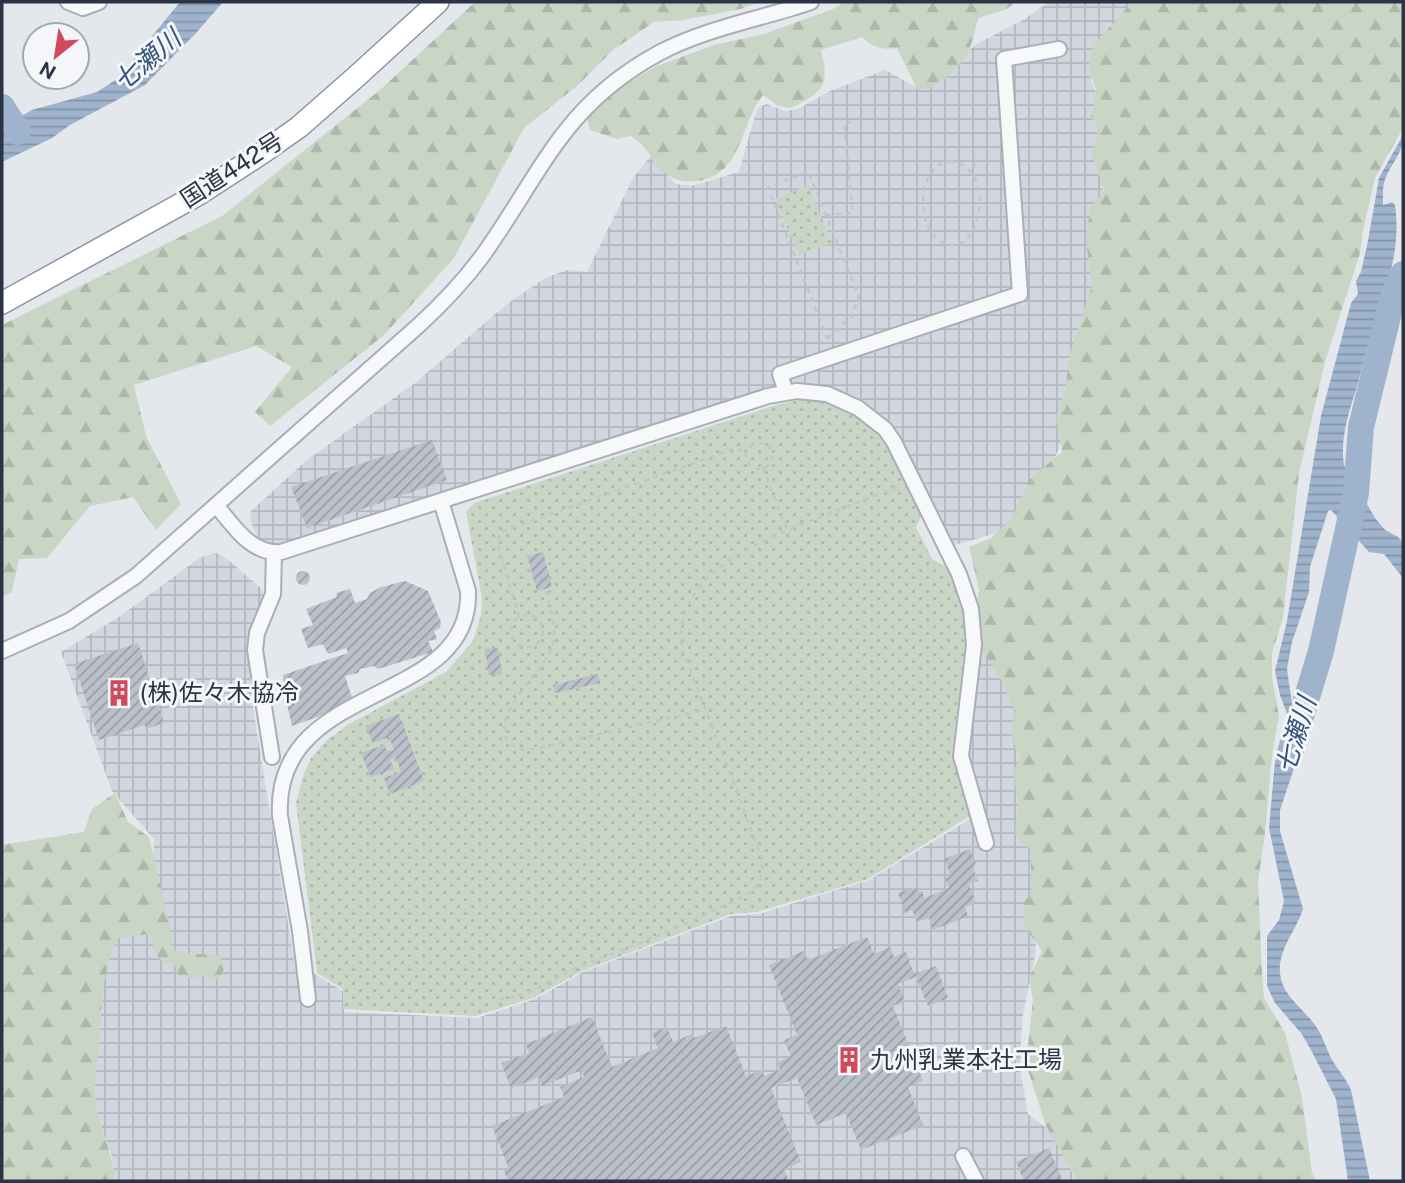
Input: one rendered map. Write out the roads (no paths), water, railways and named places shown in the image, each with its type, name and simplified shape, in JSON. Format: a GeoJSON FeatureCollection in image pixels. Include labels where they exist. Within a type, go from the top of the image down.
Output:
{"type":"FeatureCollection","features":[{"type":"Feature","properties":{"kind":"highway","name":"国道442号"},"geometry":{"type":"LineString","coordinates":[[2,303],[199,194],[265,151],[299,127],[348,85],[438,2]]}},
{"type":"Feature","properties":{"kind":"street"},"geometry":{"type":"LineString","coordinates":[[68,2],[83,8],[99,2]]}},
{"type":"Feature","properties":{"kind":"street"},"geometry":{"type":"LineString","coordinates":[[2,651],[69,621],[136,576],[444,301],[483,255],[553,145],[604,90],[627,72],[677,44],[811,2]]}},
{"type":"Feature","properties":{"kind":"street"},"geometry":{"type":"LineString","coordinates":[[786,392],[780,374],[1020,294],[1004,59],[1059,49]]}},
{"type":"Feature","properties":{"kind":"street"},"geometry":{"type":"LineString","coordinates":[[216,505],[253,545],[263,551],[292,549],[786,392],[818,392],[841,399],[872,417],[894,442],[959,574],[971,609],[974,629],[961,756],[986,843]]}},
{"type":"Feature","properties":{"kind":"street"},"geometry":{"type":"LineString","coordinates":[[308,999],[300,931],[280,816],[279,803],[283,784],[292,759],[300,746],[316,730],[341,712],[433,663],[459,633],[466,614],[468,591],[441,502]]}},
{"type":"Feature","properties":{"kind":"street"},"geometry":{"type":"LineString","coordinates":[[272,757],[255,645],[273,594],[274,552]]}},
{"type":"Feature","properties":{"kind":"street"},"geometry":{"type":"LineString","coordinates":[[963,1156],[976,1181]]}},
{"type":"Feature","properties":{"kind":"water"},"geometry":{"type":"Polygon","coordinates":[[[180,2],[223,2],[145,85],[70,125],[52,138],[2,162],[2,127],[32,110],[97,92],[117,79],[180,2]]]}},
{"type":"Feature","properties":{"kind":"water"},"geometry":{"type":"Polygon","coordinates":[[[1403,135],[1399,152],[1383,187],[1383,205],[1392,202],[1395,205],[1395,251],[1348,418],[1343,456],[1344,465],[1375,518],[1385,530],[1403,543],[1403,578],[1384,554],[1369,552],[1331,510],[1328,511],[1310,567],[1309,592],[1292,642],[1287,669],[1293,711],[1301,730],[1299,753],[1280,810],[1280,831],[1303,909],[1284,949],[1280,975],[1287,992],[1317,1028],[1331,1058],[1351,1090],[1370,1181],[1348,1181],[1336,1099],[1301,1033],[1275,1003],[1267,986],[1267,936],[1279,920],[1284,901],[1269,828],[1275,761],[1281,754],[1287,757],[1289,719],[1275,671],[1287,621],[1321,416],[1351,303],[1358,294],[1356,281],[1361,272],[1368,241],[1379,178],[1403,135]]]}},
{"type":"Feature","properties":{"kind":"waterway"},"geometry":{"type":"LineString","coordinates":[[2,107],[18,132]]}},
{"type":"Feature","properties":{"kind":"waterway","name":"七瀬川"},"geometry":{"type":"LineString","coordinates":[[1289,756],[1321,651],[1356,493],[1361,427],[1392,300],[1403,274]]}},
{"type":"Feature","properties":{"kind":"place","name":"(株)佐々木協冷"},"geometry":{"type":"Point","coordinates":[119,693]}},
{"type":"Feature","properties":{"kind":"place","name":"九州乳業本社工場"},"geometry":{"type":"Point","coordinates":[849,1060]}}]}
